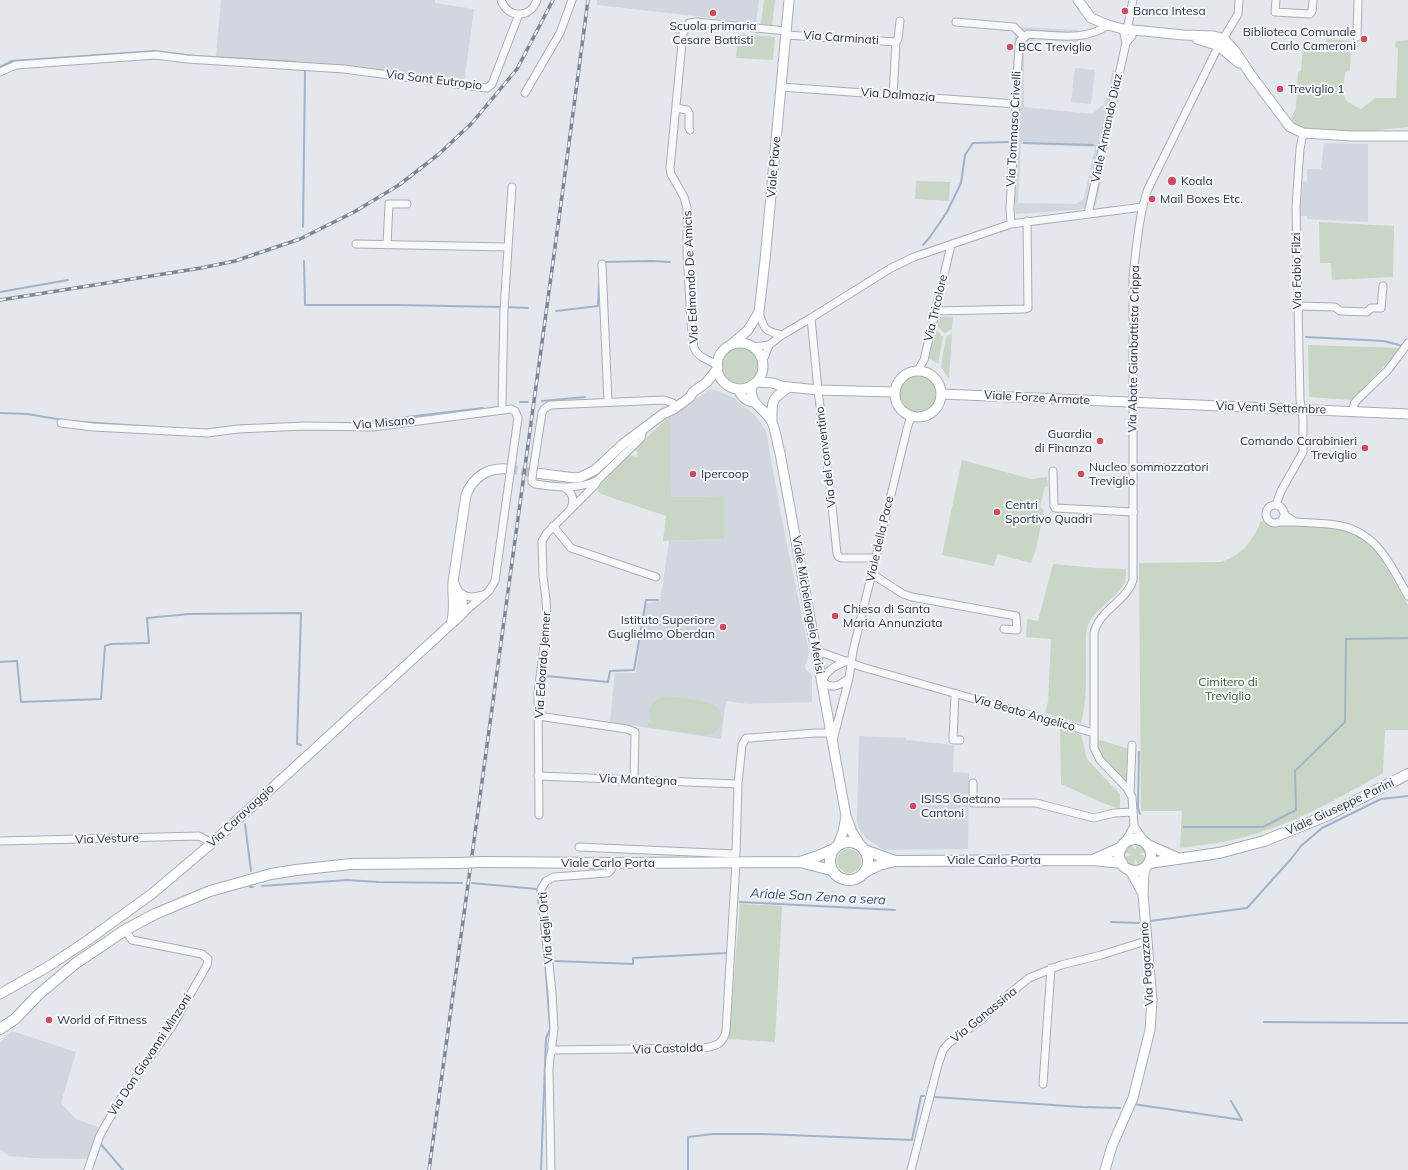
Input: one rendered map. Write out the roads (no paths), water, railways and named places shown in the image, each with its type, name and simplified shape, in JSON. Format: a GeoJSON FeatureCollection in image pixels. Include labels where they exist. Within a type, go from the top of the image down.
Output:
{"type":"FeatureCollection","features":[{"type":"Feature","properties":{"kind":"main road","name":"Viale Giuseppe Parini"},"geometry":{"type":"LineString","coordinates":[[1148,865],[1177,858],[1218,853],[1264,841],[1328,815],[1408,774]]}},
{"type":"Feature","properties":{"kind":"main road","name":"Viale Carlo Porta"},"geometry":{"type":"LineString","coordinates":[[1093,860],[1135,839],[1147,844]]}},
{"type":"Feature","properties":{"kind":"main road","name":"Viale Carlo Porta"},"geometry":{"type":"LineString","coordinates":[[836,847],[847,842],[852,842],[895,861]]}},
{"type":"Feature","properties":{"kind":"main road"},"geometry":{"type":"LineString","coordinates":[[1123,844],[1120,855],[1122,863],[1130,870],[1139,870],[1148,865],[1151,854],[1147,844]]}},
{"type":"Feature","properties":{"kind":"main road"},"geometry":{"type":"LineString","coordinates":[[1147,844],[1177,858]]}},
{"type":"Feature","properties":{"kind":"main road"},"geometry":{"type":"LineString","coordinates":[[800,862],[818,856],[836,847]]}},
{"type":"Feature","properties":{"kind":"main road"},"geometry":{"type":"LineString","coordinates":[[831,870],[829,859],[836,847]]}},
{"type":"Feature","properties":{"kind":"main road"},"geometry":{"type":"LineString","coordinates":[[863,848],[868,860],[865,872]]}},
{"type":"Feature","properties":{"kind":"main road","name":"Viale Carlo Porta"},"geometry":{"type":"LineString","coordinates":[[125,930],[180,903],[210,891],[277,873],[351,864],[480,862],[800,862],[831,870],[839,878],[845,881],[856,880],[865,872],[878,865],[895,861],[1093,860],[1122,863]]}},
{"type":"Feature","properties":{"kind":"main road"},"geometry":{"type":"LineString","coordinates":[[0,1029],[15,1019],[38,995],[76,963],[125,930]]}},
{"type":"Feature","properties":{"kind":"street"},"geometry":{"type":"LineString","coordinates":[[501,0],[507,10],[512,13],[519,14],[530,11],[537,0]]}},
{"type":"Feature","properties":{"kind":"street"},"geometry":{"type":"LineString","coordinates":[[525,93],[560,33],[572,0]]}},
{"type":"Feature","properties":{"kind":"street","name":"Viale Piave"},"geometry":{"type":"LineString","coordinates":[[732,344],[748,330],[759,312],[789,0]]}},
{"type":"Feature","properties":{"kind":"street"},"geometry":{"type":"LineString","coordinates":[[1078,0],[1083,9],[1092,18],[1108,26],[1128,30],[1214,36],[1235,51],[1290,127],[1303,133],[1351,136],[1408,136]]}},
{"type":"Feature","properties":{"kind":"street","name":"Viale Armando Diaz"},"geometry":{"type":"LineString","coordinates":[[1088,214],[1126,43],[1132,36],[1128,30],[1133,0]]}},
{"type":"Feature","properties":{"kind":"street","name":"Via Abate Gianbattista Crippa"},"geometry":{"type":"LineString","coordinates":[[1130,794],[1098,757],[1094,748],[1095,632],[1100,619],[1126,593],[1133,580],[1133,276],[1142,207],[1148,189],[1222,42],[1238,14],[1239,0]]}},
{"type":"Feature","properties":{"kind":"street"},"geometry":{"type":"LineString","coordinates":[[1276,0],[1275,12],[1310,14],[1312,11],[1313,0]]}},
{"type":"Feature","properties":{"kind":"street"},"geometry":{"type":"LineString","coordinates":[[1357,37],[1358,0]]}},
{"type":"Feature","properties":{"kind":"street","name":"Via Sant Eutropio"},"geometry":{"type":"LineString","coordinates":[[0,72],[16,65],[156,56],[344,69],[487,88],[492,84],[519,14]]}},
{"type":"Feature","properties":{"kind":"street","name":"Via Carminati"},"geometry":{"type":"LineString","coordinates":[[893,95],[896,42],[898,39],[900,21]]}},
{"type":"Feature","properties":{"kind":"street","name":"Via Edmondo De Amicis"},"geometry":{"type":"LineString","coordinates":[[718,367],[714,363],[702,358],[696,352],[692,337],[687,251],[687,208],[684,197],[671,174],[670,168],[683,33],[689,23],[696,22],[786,33]]}},
{"type":"Feature","properties":{"kind":"street"},"geometry":{"type":"LineString","coordinates":[[956,22],[1014,27],[1024,36],[1028,34],[1080,36],[1092,34],[1108,26]]}},
{"type":"Feature","properties":{"kind":"street","name":"Via Carminati"},"geometry":{"type":"LineString","coordinates":[[786,33],[896,42]]}},
{"type":"Feature","properties":{"kind":"street","name":"Via Tommaso Crivelli"},"geometry":{"type":"LineString","coordinates":[[1011,224],[1010,208],[1018,45],[1024,36]]}},
{"type":"Feature","properties":{"kind":"street","name":"Via Dalmazia"},"geometry":{"type":"LineString","coordinates":[[781,87],[1016,104]]}},
{"type":"Feature","properties":{"kind":"street"},"geometry":{"type":"LineString","coordinates":[[676,108],[687,110],[689,113],[690,130]]}},
{"type":"Feature","properties":{"kind":"street","name":"Via Fabio Filzi"},"geometry":{"type":"LineString","coordinates":[[1276,505],[1281,491],[1303,452],[1303,418],[1300,409],[1296,191],[1303,133]]}},
{"type":"Feature","properties":{"kind":"street"},"geometry":{"type":"LineString","coordinates":[[502,405],[504,307],[512,187]]}},
{"type":"Feature","properties":{"kind":"street"},"geometry":{"type":"LineString","coordinates":[[387,245],[388,204],[407,204]]}},
{"type":"Feature","properties":{"kind":"street"},"geometry":{"type":"LineString","coordinates":[[762,359],[765,356],[769,345],[782,335],[812,318],[891,268],[914,257],[1011,224],[1142,207]]}},
{"type":"Feature","properties":{"kind":"street"},"geometry":{"type":"LineString","coordinates":[[935,311],[1028,308],[1027,221]]}},
{"type":"Feature","properties":{"kind":"street"},"geometry":{"type":"LineString","coordinates":[[356,244],[507,247]]}},
{"type":"Feature","properties":{"kind":"street","name":"Via Tricolore"},"geometry":{"type":"LineString","coordinates":[[918,370],[924,360],[951,245]]}},
{"type":"Feature","properties":{"kind":"street"},"geometry":{"type":"LineString","coordinates":[[602,264],[608,402]]}},
{"type":"Feature","properties":{"kind":"street"},"geometry":{"type":"LineString","coordinates":[[1298,306],[1335,307],[1340,311],[1367,312],[1372,308],[1381,308],[1383,286]]}},
{"type":"Feature","properties":{"kind":"street"},"geometry":{"type":"LineString","coordinates":[[759,312],[763,326],[766,329],[770,332],[782,335]]}},
{"type":"Feature","properties":{"kind":"street","name":"Via del conventino"},"geometry":{"type":"LineString","coordinates":[[812,318],[818,390],[837,556],[842,558],[876,558]]}},
{"type":"Feature","properties":{"kind":"street"},"geometry":{"type":"LineString","coordinates":[[748,330],[750,345],[757,350],[762,359],[763,369],[773,383]]}},
{"type":"Feature","properties":{"kind":"street"},"geometry":{"type":"LineString","coordinates":[[769,345],[737,343],[732,344],[723,351],[720,355],[718,367],[719,373],[724,382],[738,389],[748,388],[755,384],[773,383],[781,386],[818,390],[895,392]]}},
{"type":"Feature","properties":{"kind":"street"},"geometry":{"type":"LineString","coordinates":[[1353,411],[1354,404],[1357,400],[1388,370],[1408,344]]}},
{"type":"Feature","properties":{"kind":"street"},"geometry":{"type":"LineString","coordinates":[[663,414],[665,410],[673,403],[706,383],[718,367]]}},
{"type":"Feature","properties":{"kind":"street"},"geometry":{"type":"LineString","coordinates":[[754,402],[751,395],[763,369]]}},
{"type":"Feature","properties":{"kind":"street"},"geometry":{"type":"LineString","coordinates":[[918,370],[935,377],[942,394],[939,404],[932,412],[922,416],[911,416],[899,407],[896,401],[895,392],[898,383],[903,376],[918,370]]}},
{"type":"Feature","properties":{"kind":"street"},"geometry":{"type":"LineString","coordinates":[[706,383],[724,382]]}},
{"type":"Feature","properties":{"kind":"street"},"geometry":{"type":"LineString","coordinates":[[772,422],[772,403],[778,395],[789,387]]}},
{"type":"Feature","properties":{"kind":"street","name":"Viale Michelangelo Merisi"},"geometry":{"type":"LineString","coordinates":[[738,389],[741,395],[748,401],[754,402],[767,414],[772,422],[781,461],[846,816],[852,832],[863,848]]}},
{"type":"Feature","properties":{"kind":"street"},"geometry":{"type":"LineString","coordinates":[[534,472],[575,478],[581,477],[596,470],[623,444],[663,414],[684,402],[693,392]]}},
{"type":"Feature","properties":{"kind":"street","name":"Viale Forze Armate"},"geometry":{"type":"LineString","coordinates":[[942,394],[1133,402]]}},
{"type":"Feature","properties":{"kind":"street"},"geometry":{"type":"LineString","coordinates":[[598,480],[584,485],[562,486],[535,484],[532,482],[542,413],[547,407],[554,404],[664,400],[673,403]]}},
{"type":"Feature","properties":{"kind":"street","name":"Via Venti Settembre"},"geometry":{"type":"LineString","coordinates":[[1133,402],[1408,414]]}},
{"type":"Feature","properties":{"kind":"street","name":"Via Misano"},"geometry":{"type":"LineString","coordinates":[[61,423],[93,427],[206,433],[238,429],[305,426],[373,427],[511,409],[517,413],[518,418],[509,471],[495,581],[493,586],[463,613]]}},
{"type":"Feature","properties":{"kind":"street","name":"Viale della Pace"},"geometry":{"type":"LineString","coordinates":[[832,737],[849,678],[849,662],[911,416]]}},
{"type":"Feature","properties":{"kind":"street","name":"Via Edoardo Jenner"},"geometry":{"type":"LineString","coordinates":[[539,815],[538,693],[547,622],[542,541],[544,536],[553,526],[640,438],[643,429]]}},
{"type":"Feature","properties":{"kind":"street"},"geometry":{"type":"LineString","coordinates":[[1134,467],[1192,468]]}},
{"type":"Feature","properties":{"kind":"street"},"geometry":{"type":"LineString","coordinates":[[451,624],[454,614],[452,593],[453,582],[464,500],[474,481],[482,474],[493,469],[509,471]]}},
{"type":"Feature","properties":{"kind":"street"},"geometry":{"type":"LineString","coordinates":[[1053,471],[1054,506],[1056,508],[1134,512]]}},
{"type":"Feature","properties":{"kind":"street"},"geometry":{"type":"LineString","coordinates":[[562,486],[572,495],[573,504],[571,508]]}},
{"type":"Feature","properties":{"kind":"street"},"geometry":{"type":"LineString","coordinates":[[1295,522],[1286,516],[1283,510],[1276,505],[1268,508],[1266,516],[1271,522],[1336,525],[1363,535],[1380,549],[1408,596]]}},
{"type":"Feature","properties":{"kind":"street"},"geometry":{"type":"LineString","coordinates":[[1278,522],[1282,518],[1283,510]]}},
{"type":"Feature","properties":{"kind":"street"},"geometry":{"type":"LineString","coordinates":[[553,526],[571,548],[656,577]]}},
{"type":"Feature","properties":{"kind":"street"},"geometry":{"type":"LineString","coordinates":[[872,574],[903,594],[912,598],[1016,616],[1017,630],[1004,629]]}},
{"type":"Feature","properties":{"kind":"street"},"geometry":{"type":"LineString","coordinates":[[453,582],[462,601],[463,613]]}},
{"type":"Feature","properties":{"kind":"street"},"geometry":{"type":"LineString","coordinates":[[458,591],[466,597],[471,598],[484,594]]}},
{"type":"Feature","properties":{"kind":"street"},"geometry":{"type":"LineString","coordinates":[[454,604],[456,608],[463,613]]}},
{"type":"Feature","properties":{"kind":"street","name":"Via Caravaggio"},"geometry":{"type":"LineString","coordinates":[[0,994],[49,966],[153,893],[212,843],[463,613]]}},
{"type":"Feature","properties":{"kind":"street"},"geometry":{"type":"LineString","coordinates":[[815,648],[823,653],[849,662]]}},
{"type":"Feature","properties":{"kind":"street"},"geometry":{"type":"LineString","coordinates":[[849,662],[831,668],[826,673],[822,681],[827,685],[836,686],[849,678]]}},
{"type":"Feature","properties":{"kind":"street","name":"Via Beato Angelico"},"geometry":{"type":"LineString","coordinates":[[849,662],[1094,733]]}},
{"type":"Feature","properties":{"kind":"street","name":"Via Beato Angelico"},"geometry":{"type":"LineString","coordinates":[[955,693],[953,740],[960,740]]}},
{"type":"Feature","properties":{"kind":"street"},"geometry":{"type":"LineString","coordinates":[[538,716],[631,729],[635,732],[634,780]]}},
{"type":"Feature","properties":{"kind":"street"},"geometry":{"type":"LineString","coordinates":[[579,848],[736,854],[738,784],[742,745],[746,738],[816,733],[832,737]]}},
{"type":"Feature","properties":{"kind":"street"},"geometry":{"type":"LineString","coordinates":[[1132,744],[1130,794],[1132,797],[1134,826],[1147,844]]}},
{"type":"Feature","properties":{"kind":"street","name":"Via Mantegna"},"geometry":{"type":"LineString","coordinates":[[538,776],[738,784]]}},
{"type":"Feature","properties":{"kind":"street"},"geometry":{"type":"LineString","coordinates":[[973,783],[973,803],[1036,803],[1094,818],[1114,812],[1133,812]]}},
{"type":"Feature","properties":{"kind":"street","name":"Viale Michelangelo Merisi"},"geometry":{"type":"LineString","coordinates":[[836,847],[843,832],[846,816]]}},
{"type":"Feature","properties":{"kind":"street"},"geometry":{"type":"LineString","coordinates":[[1123,844],[1134,826]]}},
{"type":"Feature","properties":{"kind":"street","name":"Via Vesture"},"geometry":{"type":"LineString","coordinates":[[0,841],[199,836],[212,843]]}},
{"type":"Feature","properties":{"kind":"street","name":"Via Castolda"},"geometry":{"type":"LineString","coordinates":[[552,1050],[693,1048],[718,1045],[723,1039],[726,1031],[736,862]]}},
{"type":"Feature","properties":{"kind":"street","name":"Via degli Orti"},"geometry":{"type":"LineString","coordinates":[[552,1050],[554,1029],[552,993],[541,894],[543,885],[546,881],[554,877],[608,873],[611,870],[612,863]]}},
{"type":"Feature","properties":{"kind":"street","name":"Via Pagazzano"},"geometry":{"type":"LineString","coordinates":[[1105,1170],[1112,1146],[1133,1098],[1150,1030],[1152,1000],[1143,894],[1144,873],[1148,865]]}},
{"type":"Feature","properties":{"kind":"street","name":"Via Pagazzano"},"geometry":{"type":"LineString","coordinates":[[1130,870],[1143,894]]}},
{"type":"Feature","properties":{"kind":"street","name":"Via Don Giovanni Minzoni"},"geometry":{"type":"LineString","coordinates":[[88,1170],[100,1135],[122,1095],[171,1028],[207,965],[208,959],[202,954],[132,940],[125,930]]}},
{"type":"Feature","properties":{"kind":"street","name":"Via Ganassina"},"geometry":{"type":"LineString","coordinates":[[911,1170],[927,1111],[931,1090],[943,1050],[949,1043],[981,1020],[1008,994],[1029,978],[1051,968],[1146,941]]}},
{"type":"Feature","properties":{"kind":"street"},"geometry":{"type":"LineString","coordinates":[[1043,1084],[1051,968]]}},
{"type":"Feature","properties":{"kind":"street"},"geometry":{"type":"LineString","coordinates":[[551,1170],[549,1070],[552,1050]]}},
{"type":"Feature","properties":{"kind":"waterway"},"geometry":{"type":"LineString","coordinates":[[0,67],[12,61],[155,51],[195,56],[296,62]]}},
{"type":"Feature","properties":{"kind":"waterway"},"geometry":{"type":"LineString","coordinates":[[303,227],[305,71]]}},
{"type":"Feature","properties":{"kind":"waterway"},"geometry":{"type":"LineString","coordinates":[[923,245],[947,212],[961,183],[965,155],[973,143],[1010,142]]}},
{"type":"Feature","properties":{"kind":"waterway"},"geometry":{"type":"LineString","coordinates":[[1024,143],[1093,145]]}},
{"type":"Feature","properties":{"kind":"waterway"},"geometry":{"type":"LineString","coordinates":[[304,261],[305,305],[502,307]]}},
{"type":"Feature","properties":{"kind":"waterway"},"geometry":{"type":"LineString","coordinates":[[603,262],[670,262]]}},
{"type":"Feature","properties":{"kind":"waterway"},"geometry":{"type":"LineString","coordinates":[[0,292],[68,280]]}},
{"type":"Feature","properties":{"kind":"waterway"},"geometry":{"type":"LineString","coordinates":[[556,311],[598,306],[599,284]]}},
{"type":"Feature","properties":{"kind":"waterway"},"geometry":{"type":"LineString","coordinates":[[506,307],[528,308]]}},
{"type":"Feature","properties":{"kind":"waterway"},"geometry":{"type":"LineString","coordinates":[[1306,337],[1384,341],[1403,346]]}},
{"type":"Feature","properties":{"kind":"waterway"},"geometry":{"type":"LineString","coordinates":[[542,401],[585,397]]}},
{"type":"Feature","properties":{"kind":"waterway"},"geometry":{"type":"LineString","coordinates":[[520,402],[528,402]]}},
{"type":"Feature","properties":{"kind":"waterway"},"geometry":{"type":"LineString","coordinates":[[309,423],[356,423],[483,408]]}},
{"type":"Feature","properties":{"kind":"waterway"},"geometry":{"type":"LineString","coordinates":[[0,413],[27,414],[69,421],[155,427]]}},
{"type":"Feature","properties":{"kind":"waterway"},"geometry":{"type":"LineString","coordinates":[[241,425],[257,425]]}},
{"type":"Feature","properties":{"kind":"waterway"},"geometry":{"type":"LineString","coordinates":[[205,430],[219,428]]}},
{"type":"Feature","properties":{"kind":"waterway"},"geometry":{"type":"LineString","coordinates":[[546,676],[608,682],[610,671],[634,670],[646,600],[658,600]]}},
{"type":"Feature","properties":{"kind":"waterway"},"geometry":{"type":"LineString","coordinates":[[0,662],[17,661],[21,702],[101,699],[105,646],[111,644],[149,643],[147,618],[189,614],[301,613],[297,744],[301,745]]}},
{"type":"Feature","properties":{"kind":"waterway"},"geometry":{"type":"LineString","coordinates":[[1184,827],[1263,827],[1296,810],[1295,771],[1345,722],[1346,639],[1408,638]]}},
{"type":"Feature","properties":{"kind":"waterway"},"geometry":{"type":"LineString","coordinates":[[1139,752],[1138,808],[1140,814]]}},
{"type":"Feature","properties":{"kind":"waterway","name":"Ariale San Zeno a sera"},"geometry":{"type":"LineString","coordinates":[[1150,921],[1247,908],[1301,846],[1322,828],[1381,799],[1408,796]]}},
{"type":"Feature","properties":{"kind":"waterway"},"geometry":{"type":"LineString","coordinates":[[245,824],[251,871]]}},
{"type":"Feature","properties":{"kind":"waterway"},"geometry":{"type":"LineString","coordinates":[[262,886],[347,880],[462,883]]}},
{"type":"Feature","properties":{"kind":"waterway"},"geometry":{"type":"LineString","coordinates":[[472,883],[537,889],[545,961],[550,1029],[546,1038],[541,1170]]}},
{"type":"Feature","properties":{"kind":"waterway","name":"Ariale San Zeno a sera"},"geometry":{"type":"LineString","coordinates":[[740,902],[895,910]]}},
{"type":"Feature","properties":{"kind":"waterway","name":"Ariale San Zeno a sera"},"geometry":{"type":"LineString","coordinates":[[1111,922],[1139,923]]}},
{"type":"Feature","properties":{"kind":"waterway","name":"Ariale San Zeno a sera"},"geometry":{"type":"LineString","coordinates":[[555,961],[633,964],[633,958],[727,953],[727,951]]}},
{"type":"Feature","properties":{"kind":"waterway"},"geometry":{"type":"LineString","coordinates":[[1264,1022],[1408,1023]]}},
{"type":"Feature","properties":{"kind":"waterway"},"geometry":{"type":"LineString","coordinates":[[688,1170],[688,1137],[713,1134],[764,1134],[912,1140],[921,1096],[924,1096]]}},
{"type":"Feature","properties":{"kind":"waterway"},"geometry":{"type":"LineString","coordinates":[[935,1097],[1082,1107],[1120,1108]]}},
{"type":"Feature","properties":{"kind":"waterway"},"geometry":{"type":"LineString","coordinates":[[1133,1104],[1242,1120],[1231,1101]]}},
{"type":"Feature","properties":{"kind":"waterway"},"geometry":{"type":"LineString","coordinates":[[99,1142],[123,1170]]}},
{"type":"Feature","properties":{"kind":"tunnel"},"geometry":{"type":"LineString","coordinates":[[508,469],[536,473]]}},
{"type":"Feature","properties":{"kind":"railway"},"geometry":{"type":"LineString","coordinates":[[0,300],[201,268],[235,261],[300,239],[354,212],[399,185],[439,154],[472,123],[517,69],[553,0]]}},
{"type":"Feature","properties":{"kind":"railway"},"geometry":{"type":"LineString","coordinates":[[429,1170],[588,0]]}},
{"type":"Feature","properties":{"kind":"place","name":"Banca Intesa"},"geometry":{"type":"Point","coordinates":[1125,11]}},
{"type":"Feature","properties":{"kind":"place","name":"Scuola primaria Cesare Battisti"},"geometry":{"type":"Point","coordinates":[713,13]}},
{"type":"Feature","properties":{"kind":"place","name":"Biblioteca Comunale Carlo Cameroni"},"geometry":{"type":"Point","coordinates":[1364,39]}},
{"type":"Feature","properties":{"kind":"place","name":"BCC Treviglio"},"geometry":{"type":"Point","coordinates":[1010,47]}},
{"type":"Feature","properties":{"kind":"place","name":"Treviglio 1"},"geometry":{"type":"Point","coordinates":[1280,89]}},
{"type":"Feature","properties":{"kind":"place","name":"Koala"},"geometry":{"type":"Point","coordinates":[1172,181]}},
{"type":"Feature","properties":{"kind":"place","name":"Mail Boxes Etc."},"geometry":{"type":"Point","coordinates":[1152,199]}},
{"type":"Feature","properties":{"kind":"place","name":"Guardia di Finanza"},"geometry":{"type":"Point","coordinates":[1100,441]}},
{"type":"Feature","properties":{"kind":"place","name":"Comando Carabinieri Treviglio"},"geometry":{"type":"Point","coordinates":[1365,448]}},
{"type":"Feature","properties":{"kind":"place","name":"Ipercoop"},"geometry":{"type":"Point","coordinates":[693,474]}},
{"type":"Feature","properties":{"kind":"place","name":"Nucleo sommozzatori Treviglio"},"geometry":{"type":"Point","coordinates":[1081,474]}},
{"type":"Feature","properties":{"kind":"place","name":"Centri Sportivo Quadri"},"geometry":{"type":"Point","coordinates":[997,512]}},
{"type":"Feature","properties":{"kind":"place","name":"Chiesa di Santa Maria Annunziata"},"geometry":{"type":"Point","coordinates":[835,616]}},
{"type":"Feature","properties":{"kind":"place","name":"Istituto Superiore Guglielmo Oberdan"},"geometry":{"type":"Point","coordinates":[723,627]}},
{"type":"Feature","properties":{"kind":"place","name":"ISISS Gaetano Cantoni"},"geometry":{"type":"Point","coordinates":[913,806]}},
{"type":"Feature","properties":{"kind":"place","name":"World of Fitness"},"geometry":{"type":"Point","coordinates":[49,1020]}},
{"type":"Feature","properties":{"kind":"park label","name":"Cimitero di Treviglio"},"geometry":{"type":"Point","coordinates":[1228,689]}}]}
